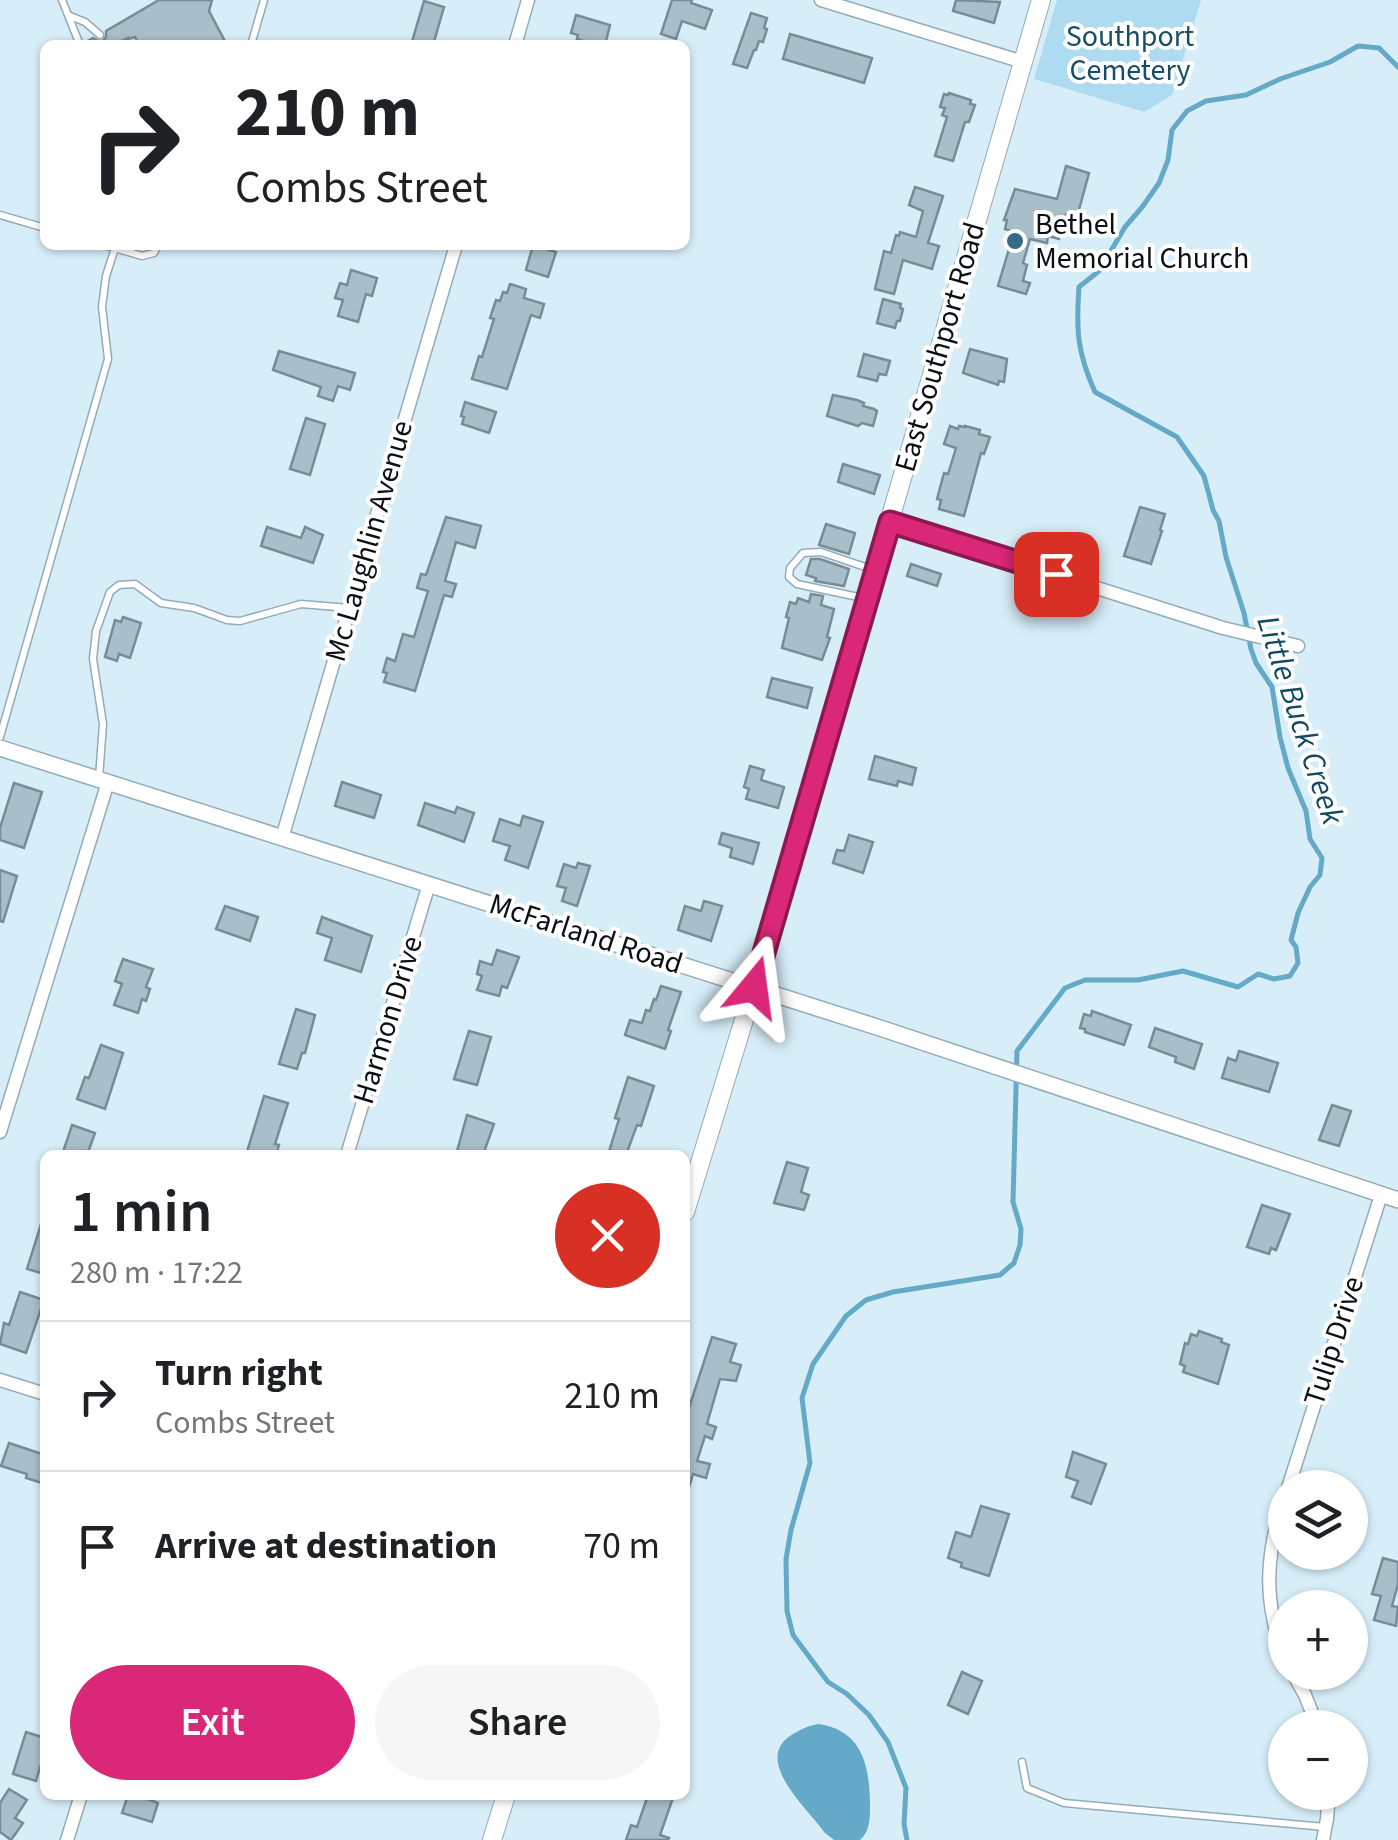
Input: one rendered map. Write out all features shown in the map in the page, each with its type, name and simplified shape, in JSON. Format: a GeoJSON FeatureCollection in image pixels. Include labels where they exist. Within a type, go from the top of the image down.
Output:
{"type":"FeatureCollection","features":[{"type":"Feature","properties":{"kind":"main road","name":"East Southport Road"},"geometry":{"type":"LineString","coordinates":[[690,1196],[1040,0]]}},
{"type":"Feature","properties":{"kind":"main road"},"geometry":{"type":"LineString","coordinates":[[492,1840],[504,1800]]}},
{"type":"Feature","properties":{"kind":"street"},"geometry":{"type":"LineString","coordinates":[[516,40],[528,0]]}},
{"type":"Feature","properties":{"kind":"street"},"geometry":{"type":"LineString","coordinates":[[821,0],[1022,62]]}},
{"type":"Feature","properties":{"kind":"street","name":"Mc Laughlin Avenue"},"geometry":{"type":"LineString","coordinates":[[282,838],[455,250]]}},
{"type":"Feature","properties":{"kind":"street"},"geometry":{"type":"LineString","coordinates":[[890,522],[1222,628],[1298,646]]}},
{"type":"Feature","properties":{"kind":"street","name":"McFarland Road"},"geometry":{"type":"LineString","coordinates":[[0,748],[975,1058],[1398,1200]]}},
{"type":"Feature","properties":{"kind":"street"},"geometry":{"type":"LineString","coordinates":[[0,1132],[103,781]]}},
{"type":"Feature","properties":{"kind":"street","name":"Harmon Drive"},"geometry":{"type":"LineString","coordinates":[[349,1150],[429,884]]}},
{"type":"Feature","properties":{"kind":"street","name":"Tulip Drive"},"geometry":{"type":"LineString","coordinates":[[1294,1470],[1381,1195]]}},
{"type":"Feature","properties":{"kind":"street"},"geometry":{"type":"LineString","coordinates":[[0,1380],[40,1392]]}},
{"type":"Feature","properties":{"kind":"street"},"geometry":{"type":"LineString","coordinates":[[67,1840],[79,1800]]}},
{"type":"Feature","properties":{"kind":"lane"},"geometry":{"type":"LineString","coordinates":[[62,0],[78,40]]}},
{"type":"Feature","properties":{"kind":"lane"},"geometry":{"type":"LineString","coordinates":[[252,40],[264,0]]}},
{"type":"Feature","properties":{"kind":"lane"},"geometry":{"type":"LineString","coordinates":[[68,15],[85,22],[100,35]]}},
{"type":"Feature","properties":{"kind":"lane"},"geometry":{"type":"LineString","coordinates":[[0,215],[40,227]]}},
{"type":"Feature","properties":{"kind":"lane"},"geometry":{"type":"LineString","coordinates":[[0,737],[108,360],[102,306],[114,250]]}},
{"type":"Feature","properties":{"kind":"lane"},"geometry":{"type":"LineString","coordinates":[[126,250],[148,256],[156,250]]}},
{"type":"Feature","properties":{"kind":"lane"},"geometry":{"type":"LineString","coordinates":[[868,598],[796,584],[790,577],[790,568],[803,553],[814,551],[875,570]]}},
{"type":"Feature","properties":{"kind":"lane"},"geometry":{"type":"LineString","coordinates":[[103,781],[103,724],[93,659],[96,631],[110,592],[118,585],[135,584],[162,603],[240,622],[301,604],[350,608]]}},
{"type":"Feature","properties":{"kind":"lane"},"geometry":{"type":"LineString","coordinates":[[1022,1762],[1028,1788],[1064,1804],[1324,1833]]}},
{"type":"Feature","properties":{"kind":"green space","name":"Southport Cemetery"},"geometry":{"type":"Polygon","coordinates":[[[1057,0],[1201,0],[1172,95],[1144,112],[1034,79],[1057,0]]]}},
{"type":"Feature","properties":{"kind":"shaded area"},"geometry":{"type":"Polygon","coordinates":[[[819,1724],[845,1734],[865,1762],[870,1818],[860,1840],[834,1840],[825,1833],[780,1771],[780,1746],[797,1731],[819,1724]]]}},
{"type":"Feature","properties":{"kind":"building"},"geometry":{"type":"Polygon","coordinates":[[[159,0],[212,0],[209,11],[224,40],[104,40],[106,31],[159,0]]]}},
{"type":"Feature","properties":{"kind":"building"},"geometry":{"type":"Polygon","coordinates":[[[672,0],[692,0],[691,3],[712,10],[705,29],[682,21],[676,39],[661,34],[672,0]]]}},
{"type":"Feature","properties":{"kind":"building"},"geometry":{"type":"Polygon","coordinates":[[[956,0],[1000,2],[994,23],[953,11],[956,0]]]}},
{"type":"Feature","properties":{"kind":"building"},"geometry":{"type":"Polygon","coordinates":[[[424,1],[444,7],[434,40],[412,40],[424,1]]]}},
{"type":"Feature","properties":{"kind":"building"},"geometry":{"type":"Polygon","coordinates":[[[751,13],[767,18],[767,29],[747,68],[733,64],[751,13]]]}},
{"type":"Feature","properties":{"kind":"building"},"geometry":{"type":"Polygon","coordinates":[[[576,15],[610,25],[606,40],[580,40],[571,33],[576,15]]]}},
{"type":"Feature","properties":{"kind":"building"},"geometry":{"type":"Polygon","coordinates":[[[790,34],[872,58],[864,83],[783,59],[790,34]]]}},
{"type":"Feature","properties":{"kind":"building"},"geometry":{"type":"Polygon","coordinates":[[[944,94],[975,105],[969,122],[965,122],[953,161],[935,156],[947,117],[942,115],[945,108],[940,107],[944,94]]]}},
{"type":"Feature","properties":{"kind":"building"},"geometry":{"type":"Polygon","coordinates":[[[1066,166],[1089,173],[1077,217],[1066,214],[1059,239],[1048,236],[1047,243],[1030,239],[1023,263],[1027,265],[1023,281],[1030,283],[1026,294],[998,286],[1014,232],[1005,229],[1004,220],[1015,189],[1057,199],[1066,166]]]}},
{"type":"Feature","properties":{"kind":"building"},"geometry":{"type":"Polygon","coordinates":[[[915,187],[943,196],[928,243],[939,246],[932,269],[903,260],[894,294],[875,289],[884,251],[891,253],[896,235],[900,232],[916,237],[923,211],[909,205],[915,187]]]}},
{"type":"Feature","properties":{"kind":"building"},"geometry":{"type":"Polygon","coordinates":[[[532,250],[556,252],[548,277],[526,270],[532,250]]]}},
{"type":"Feature","properties":{"kind":"building"},"geometry":{"type":"Polygon","coordinates":[[[351,270],[377,278],[372,296],[366,294],[358,322],[338,316],[343,300],[335,298],[340,283],[347,285],[351,270]]]}},
{"type":"Feature","properties":{"kind":"building"},"geometry":{"type":"Polygon","coordinates":[[[510,284],[526,289],[524,298],[544,304],[540,318],[531,315],[507,389],[472,379],[494,319],[490,318],[496,300],[507,293],[510,284]]]}},
{"type":"Feature","properties":{"kind":"building"},"geometry":{"type":"Polygon","coordinates":[[[883,299],[901,304],[900,321],[895,328],[877,323],[883,299]]]}},
{"type":"Feature","properties":{"kind":"building"},"geometry":{"type":"Polygon","coordinates":[[[970,349],[1007,359],[1004,382],[999,381],[998,385],[963,373],[970,349]]]}},
{"type":"Feature","properties":{"kind":"building"},"geometry":{"type":"Polygon","coordinates":[[[279,351],[355,373],[350,390],[338,386],[333,401],[318,396],[321,387],[273,370],[279,351]]]}},
{"type":"Feature","properties":{"kind":"building"},"geometry":{"type":"Polygon","coordinates":[[[864,354],[890,361],[886,375],[879,374],[877,381],[858,376],[864,354]]]}},
{"type":"Feature","properties":{"kind":"building"},"geometry":{"type":"Polygon","coordinates":[[[833,395],[857,400],[877,411],[873,426],[858,426],[827,416],[833,395]]]}},
{"type":"Feature","properties":{"kind":"building"},"geometry":{"type":"Polygon","coordinates":[[[465,402],[496,412],[489,433],[462,424],[465,402]]]}},
{"type":"Feature","properties":{"kind":"building"},"geometry":{"type":"Polygon","coordinates":[[[306,418],[325,424],[310,475],[290,469],[306,418]]]}},
{"type":"Feature","properties":{"kind":"building"},"geometry":{"type":"Polygon","coordinates":[[[950,426],[980,430],[979,434],[990,437],[984,454],[981,453],[964,516],[939,509],[941,500],[937,499],[956,448],[944,444],[950,426]]]}},
{"type":"Feature","properties":{"kind":"building"},"geometry":{"type":"Polygon","coordinates":[[[843,464],[880,475],[874,494],[838,482],[843,464]]]}},
{"type":"Feature","properties":{"kind":"building"},"geometry":{"type":"Polygon","coordinates":[[[1140,507],[1165,514],[1151,564],[1124,556],[1140,507]]]}},
{"type":"Feature","properties":{"kind":"building"},"geometry":{"type":"Polygon","coordinates":[[[446,517],[481,526],[475,548],[456,542],[445,581],[456,584],[452,597],[444,595],[415,691],[384,682],[387,673],[383,672],[387,658],[395,661],[403,634],[414,637],[428,591],[417,588],[421,574],[426,575],[446,517]]]}},
{"type":"Feature","properties":{"kind":"building"},"geometry":{"type":"Polygon","coordinates":[[[826,524],[855,533],[849,554],[819,545],[826,524]]]}},
{"type":"Feature","properties":{"kind":"building"},"geometry":{"type":"Polygon","coordinates":[[[267,527],[301,538],[305,527],[323,535],[313,563],[261,546],[267,527]]]}},
{"type":"Feature","properties":{"kind":"building"},"geometry":{"type":"Polygon","coordinates":[[[811,559],[849,569],[844,586],[815,581],[816,578],[806,575],[811,559]]]}},
{"type":"Feature","properties":{"kind":"building"},"geometry":{"type":"Polygon","coordinates":[[[911,564],[941,574],[937,586],[907,576],[911,564]]]}},
{"type":"Feature","properties":{"kind":"building"},"geometry":{"type":"Polygon","coordinates":[[[811,594],[823,596],[821,605],[834,609],[822,660],[782,648],[790,602],[796,604],[798,598],[809,602],[811,594]]]}},
{"type":"Feature","properties":{"kind":"building"},"geometry":{"type":"Polygon","coordinates":[[[123,617],[141,623],[130,658],[119,654],[117,661],[105,657],[115,620],[121,622],[123,617]]]}},
{"type":"Feature","properties":{"kind":"building"},"geometry":{"type":"Polygon","coordinates":[[[772,678],[812,688],[807,708],[767,697],[772,678]]]}},
{"type":"Feature","properties":{"kind":"building"},"geometry":{"type":"Polygon","coordinates":[[[875,756],[916,768],[912,785],[898,781],[897,786],[869,779],[875,756]]]}},
{"type":"Feature","properties":{"kind":"building"},"geometry":{"type":"Polygon","coordinates":[[[750,766],[764,770],[761,780],[784,787],[778,808],[746,799],[749,789],[744,787],[750,766]]]}},
{"type":"Feature","properties":{"kind":"building"},"geometry":{"type":"Polygon","coordinates":[[[342,782],[381,795],[374,818],[335,806],[342,782]]]}},
{"type":"Feature","properties":{"kind":"building"},"geometry":{"type":"Polygon","coordinates":[[[14,783],[42,792],[24,848],[0,840],[14,783]]]}},
{"type":"Feature","properties":{"kind":"building"},"geometry":{"type":"Polygon","coordinates":[[[425,803],[455,813],[457,807],[474,813],[464,842],[418,825],[425,803]]]}},
{"type":"Feature","properties":{"kind":"building"},"geometry":{"type":"Polygon","coordinates":[[[523,816],[543,822],[528,868],[505,860],[510,846],[493,841],[500,819],[520,826],[523,816]]]}},
{"type":"Feature","properties":{"kind":"building"},"geometry":{"type":"Polygon","coordinates":[[[722,833],[759,843],[753,864],[730,857],[732,848],[719,844],[722,833]]]}},
{"type":"Feature","properties":{"kind":"building"},"geometry":{"type":"Polygon","coordinates":[[[849,835],[873,842],[863,873],[833,863],[837,850],[844,851],[849,835]]]}},
{"type":"Feature","properties":{"kind":"building"},"geometry":{"type":"Polygon","coordinates":[[[578,863],[590,866],[577,906],[562,901],[566,888],[557,886],[564,864],[576,868],[578,863]]]}},
{"type":"Feature","properties":{"kind":"building"},"geometry":{"type":"Polygon","coordinates":[[[0,870],[17,876],[3,922],[0,921],[0,870]]]}},
{"type":"Feature","properties":{"kind":"building"},"geometry":{"type":"Polygon","coordinates":[[[704,901],[722,906],[711,941],[678,930],[685,906],[701,911],[704,901]]]}},
{"type":"Feature","properties":{"kind":"building"},"geometry":{"type":"Polygon","coordinates":[[[225,906],[258,917],[250,941],[216,929],[225,906]]]}},
{"type":"Feature","properties":{"kind":"building"},"geometry":{"type":"Polygon","coordinates":[[[322,917],[372,936],[361,972],[325,960],[332,938],[317,933],[322,917]]]}},
{"type":"Feature","properties":{"kind":"building"},"geometry":{"type":"Polygon","coordinates":[[[497,950],[519,957],[507,988],[502,986],[499,996],[477,990],[482,976],[477,974],[480,961],[492,965],[497,950]]]}},
{"type":"Feature","properties":{"kind":"building"},"geometry":{"type":"Polygon","coordinates":[[[123,959],[153,969],[146,1001],[142,999],[138,1013],[114,1005],[122,984],[115,981],[123,959]]]}},
{"type":"Feature","properties":{"kind":"building"},"geometry":{"type":"Polygon","coordinates":[[[661,986],[681,992],[665,1049],[625,1035],[630,1020],[642,1023],[661,986]]]}},
{"type":"Feature","properties":{"kind":"building"},"geometry":{"type":"Polygon","coordinates":[[[296,1009],[315,1015],[297,1069],[279,1064],[296,1009]]]}},
{"type":"Feature","properties":{"kind":"building"},"geometry":{"type":"Polygon","coordinates":[[[1092,1011],[1131,1025],[1124,1045],[1080,1028],[1084,1014],[1091,1016],[1092,1011]]]}},
{"type":"Feature","properties":{"kind":"building"},"geometry":{"type":"Polygon","coordinates":[[[1155,1028],[1202,1044],[1194,1069],[1149,1047],[1155,1028]]]}},
{"type":"Feature","properties":{"kind":"building"},"geometry":{"type":"Polygon","coordinates":[[[469,1031],[491,1037],[477,1085],[454,1079],[469,1031]]]}},
{"type":"Feature","properties":{"kind":"building"},"geometry":{"type":"Polygon","coordinates":[[[101,1045],[123,1053],[105,1109],[77,1099],[101,1045]]]}},
{"type":"Feature","properties":{"kind":"building"},"geometry":{"type":"Polygon","coordinates":[[[1239,1051],[1278,1063],[1269,1092],[1222,1078],[1228,1058],[1236,1061],[1239,1051]]]}},
{"type":"Feature","properties":{"kind":"building"},"geometry":{"type":"Polygon","coordinates":[[[628,1077],[654,1086],[641,1126],[637,1125],[628,1150],[610,1150],[619,1119],[615,1118],[628,1077]]]}},
{"type":"Feature","properties":{"kind":"building"},"geometry":{"type":"Polygon","coordinates":[[[264,1096],[288,1103],[275,1144],[279,1145],[278,1150],[248,1150],[264,1096]]]}},
{"type":"Feature","properties":{"kind":"building"},"geometry":{"type":"Polygon","coordinates":[[[1332,1105],[1351,1111],[1339,1146],[1319,1140],[1332,1105]]]}},
{"type":"Feature","properties":{"kind":"building"},"geometry":{"type":"Polygon","coordinates":[[[467,1115],[494,1124],[485,1150],[457,1150],[467,1115]]]}},
{"type":"Feature","properties":{"kind":"building"},"geometry":{"type":"Polygon","coordinates":[[[72,1125],[95,1133],[89,1150],[64,1150],[72,1125]]]}},
{"type":"Feature","properties":{"kind":"building"},"geometry":{"type":"Polygon","coordinates":[[[787,1162],[808,1168],[801,1192],[809,1195],[804,1210],[774,1203],[787,1162]]]}},
{"type":"Feature","properties":{"kind":"building"},"geometry":{"type":"Polygon","coordinates":[[[1262,1205],[1290,1214],[1276,1250],[1271,1248],[1269,1254],[1247,1247],[1262,1205]]]}},
{"type":"Feature","properties":{"kind":"building"},"geometry":{"type":"Polygon","coordinates":[[[40,1227],[40,1273],[27,1269],[40,1227]]]}},
{"type":"Feature","properties":{"kind":"building"},"geometry":{"type":"Polygon","coordinates":[[[20,1292],[40,1299],[40,1312],[26,1353],[0,1344],[4,1323],[9,1325],[20,1292]]]}},
{"type":"Feature","properties":{"kind":"building"},"geometry":{"type":"Polygon","coordinates":[[[1199,1331],[1229,1345],[1218,1384],[1183,1372],[1185,1366],[1180,1364],[1185,1343],[1199,1331]]]}},
{"type":"Feature","properties":{"kind":"building"},"geometry":{"type":"Polygon","coordinates":[[[712,1337],[736,1344],[730,1362],[741,1365],[736,1381],[720,1379],[707,1424],[716,1427],[712,1439],[705,1436],[697,1461],[710,1464],[706,1478],[693,1474],[690,1484],[690,1405],[712,1337]]]}},
{"type":"Feature","properties":{"kind":"building"},"geometry":{"type":"Polygon","coordinates":[[[9,1443],[40,1453],[40,1482],[26,1478],[27,1474],[1,1466],[9,1443]]]}},
{"type":"Feature","properties":{"kind":"building"},"geometry":{"type":"Polygon","coordinates":[[[1073,1452],[1106,1464],[1091,1504],[1072,1497],[1078,1481],[1066,1477],[1073,1452]]]}},
{"type":"Feature","properties":{"kind":"building"},"geometry":{"type":"Polygon","coordinates":[[[981,1506],[1009,1514],[989,1576],[961,1567],[962,1563],[948,1558],[956,1532],[971,1537],[981,1506]]]}},
{"type":"Feature","properties":{"kind":"building"},"geometry":{"type":"Polygon","coordinates":[[[1383,1558],[1398,1562],[1392,1606],[1398,1607],[1396,1626],[1374,1620],[1381,1596],[1372,1594],[1383,1558]]]}},
{"type":"Feature","properties":{"kind":"building"},"geometry":{"type":"Polygon","coordinates":[[[962,1672],[982,1681],[968,1714],[948,1705],[962,1672]]]}},
{"type":"Feature","properties":{"kind":"building"},"geometry":{"type":"Polygon","coordinates":[[[26,1732],[40,1736],[36,1781],[13,1774],[26,1732]]]}},
{"type":"Feature","properties":{"kind":"building"},"geometry":{"type":"Polygon","coordinates":[[[9,1789],[27,1800],[15,1818],[23,1823],[11,1840],[0,1832],[0,1803],[9,1789]]]}},
{"type":"Feature","properties":{"kind":"building"},"geometry":{"type":"Polygon","coordinates":[[[126,1800],[158,1803],[152,1822],[122,1813],[126,1800]]]}},
{"type":"Feature","properties":{"kind":"building"},"geometry":{"type":"Polygon","coordinates":[[[646,1800],[672,1800],[660,1835],[668,1840],[626,1840],[631,1825],[637,1827],[646,1800]]]}},
{"type":"Feature","properties":{"kind":"waterway","name":"Little Buck Creek"},"geometry":{"type":"LineString","coordinates":[[907,1840],[906,1788],[888,1742],[869,1715],[828,1682],[793,1635],[787,1611],[786,1559],[810,1463],[802,1398],[813,1364],[846,1316],[866,1300],[1000,1275],[1014,1263],[1021,1229],[1013,1202],[1017,1051],[1065,988],[1085,980],[1138,980],[1183,971],[1238,987],[1258,974],[1274,979],[1290,976],[1298,963],[1291,940],[1298,913],[1320,875],[1322,858],[1310,839],[1306,811],[1288,768],[1272,687],[1251,649],[1204,476],[1177,437],[1095,392],[1079,341],[1079,287],[1099,271],[1125,227],[1159,183],[1168,160],[1172,130],[1187,111],[1206,101],[1246,95],[1330,62],[1358,46],[1379,48],[1398,67]]}},
{"type":"Feature","properties":{"kind":"place","name":"Bethel Memorial Church"},"geometry":{"type":"Point","coordinates":[1015,241]}},
{"type":"Feature","properties":{"kind":"route"},"geometry":{"type":"LineString","coordinates":[[754,987],[890,522],[1056,574]]}}]}
